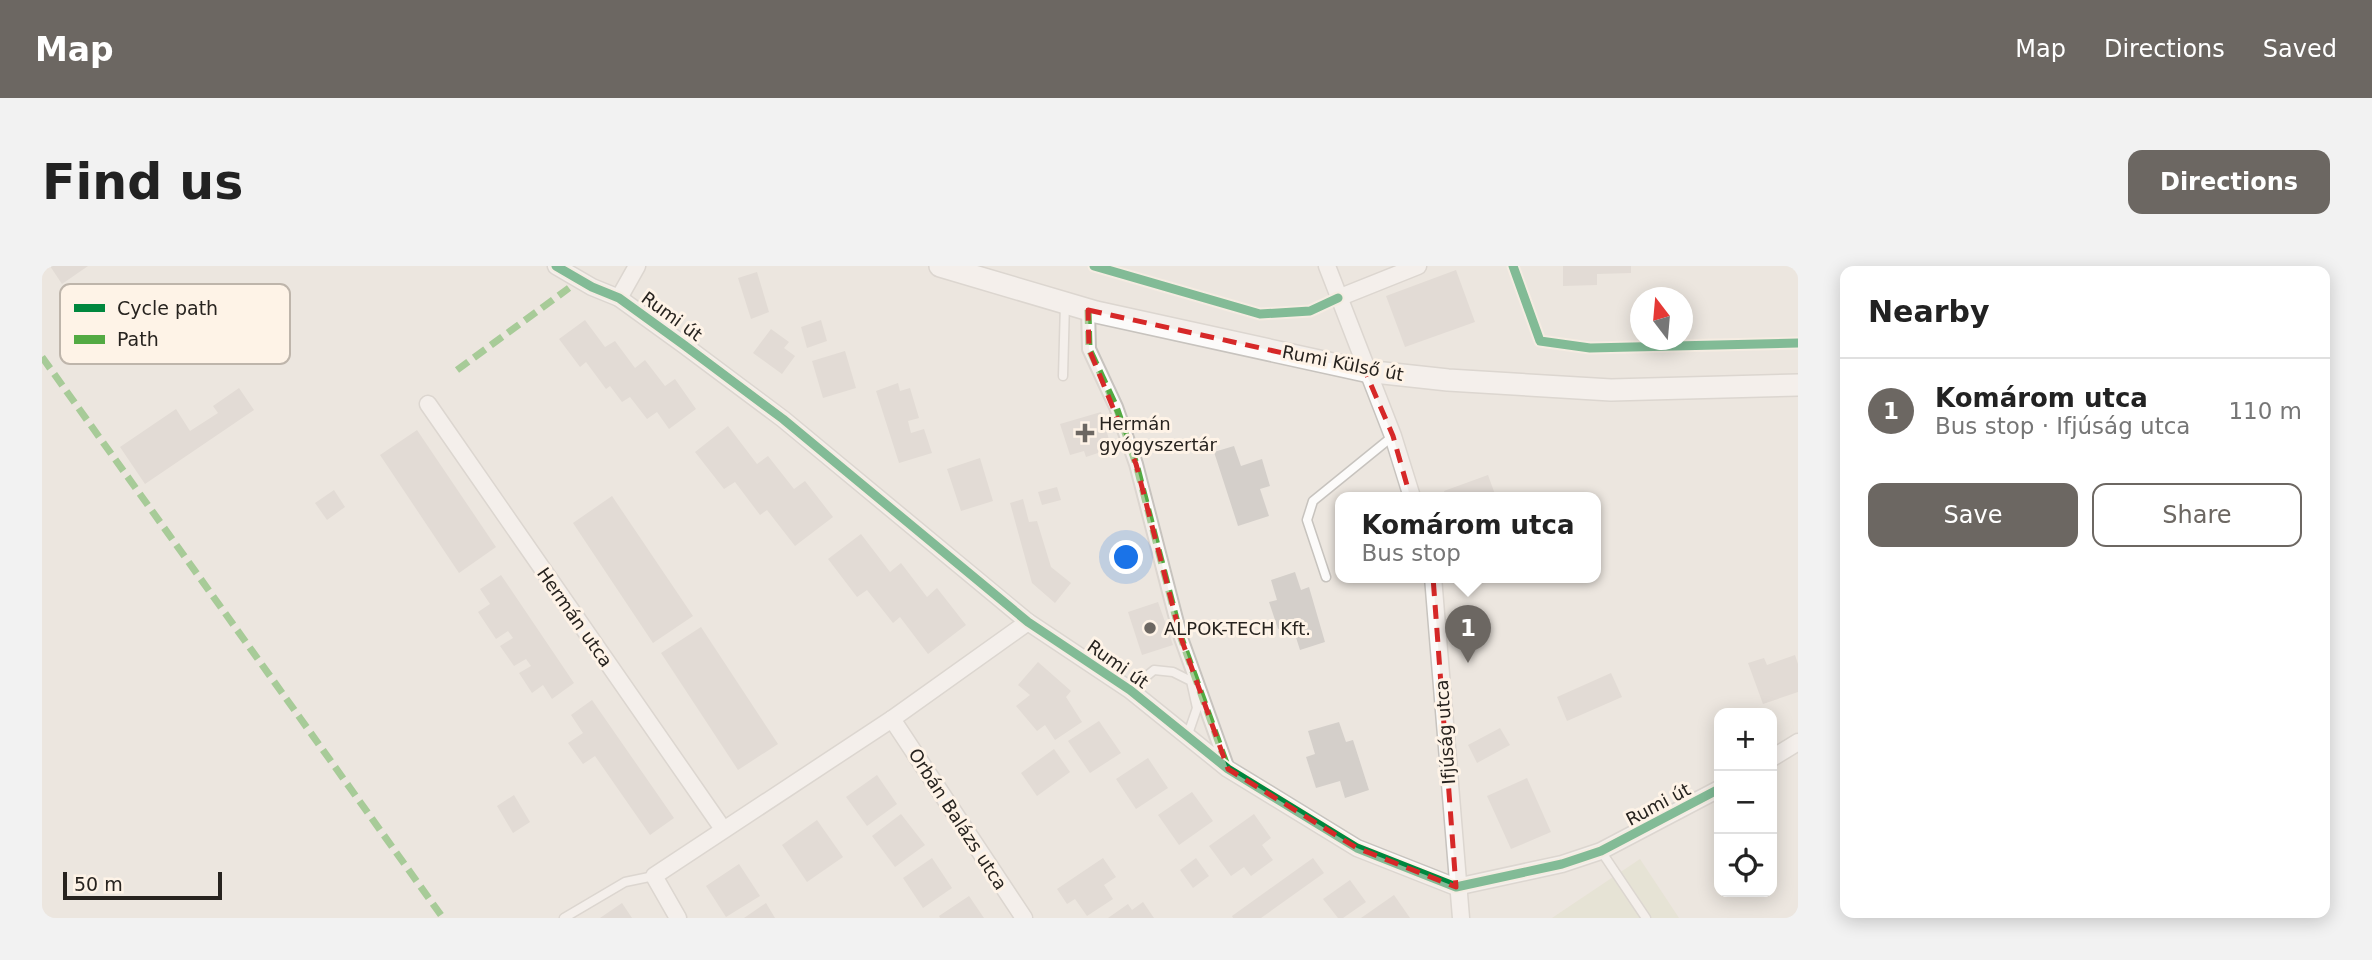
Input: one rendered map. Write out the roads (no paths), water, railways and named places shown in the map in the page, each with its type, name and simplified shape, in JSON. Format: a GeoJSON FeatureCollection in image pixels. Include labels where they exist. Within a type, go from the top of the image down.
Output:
{"type":"FeatureCollection","features":[{"type":"Feature","properties":{"kind":"street","name":"Rumi út"},"geometry":{"type":"LineString","coordinates":[[556,266],[592,287],[619,298],[783,419],[1028,622],[1130,690],[1228,769],[1357,848],[1456,887],[1562,864],[1601,851],[1714,792]]}},
{"type":"Feature","properties":{"kind":"street"},"geometry":{"type":"LineString","coordinates":[[619,298],[637,266]]}},
{"type":"Feature","properties":{"kind":"street","name":"Rumi Külső út"},"geometry":{"type":"LineString","coordinates":[[940,266],[1088,310],[1365,371],[1462,381],[1611,390],[1798,385]]}},
{"type":"Feature","properties":{"kind":"street"},"geometry":{"type":"LineString","coordinates":[[1327,266],[1365,371],[1393,436],[1410,492]]}},
{"type":"Feature","properties":{"kind":"street"},"geometry":{"type":"LineString","coordinates":[[1338,298],[1418,266]]}},
{"type":"Feature","properties":{"kind":"street"},"geometry":{"type":"LineString","coordinates":[[1088,310],[1089,349],[1116,407],[1136,464],[1181,638],[1228,769]]}},
{"type":"Feature","properties":{"kind":"street","name":"Hermán utca"},"geometry":{"type":"LineString","coordinates":[[428,404],[723,829]]}},
{"type":"Feature","properties":{"kind":"street","name":"Ifjúság utca"},"geometry":{"type":"LineString","coordinates":[[1433,583],[1456,887],[1461,918]]}},
{"type":"Feature","properties":{"kind":"street"},"geometry":{"type":"LineString","coordinates":[[678,918],[654,876],[892,719],[1028,622]]}},
{"type":"Feature","properties":{"kind":"street","name":"Orbán Balázs utca"},"geometry":{"type":"LineString","coordinates":[[892,719],[1024,918]]}},
{"type":"Feature","properties":{"kind":"street"},"geometry":{"type":"LineString","coordinates":[[1777,755],[1798,743]]}},
{"type":"Feature","properties":{"kind":"lane"},"geometry":{"type":"LineString","coordinates":[[1063,376],[1065,303]]}},
{"type":"Feature","properties":{"kind":"lane"},"geometry":{"type":"LineString","coordinates":[[1326,577],[1307,520],[1313,501],[1393,436]]}},
{"type":"Feature","properties":{"kind":"lane"},"geometry":{"type":"LineString","coordinates":[[1130,690],[1154,670],[1173,672],[1191,681],[1197,708],[1187,737]]}},
{"type":"Feature","properties":{"kind":"lane"},"geometry":{"type":"LineString","coordinates":[[1601,851],[1646,918]]}},
{"type":"Feature","properties":{"kind":"lane"},"geometry":{"type":"LineString","coordinates":[[564,918],[625,882],[654,876]]}},
{"type":"Feature","properties":{"kind":"place","name":"Hermán gyógyszertár"},"geometry":{"type":"Point","coordinates":[1085,433]}},
{"type":"Feature","properties":{"kind":"place","name":"ALPOK-TECH Kft."},"geometry":{"type":"Point","coordinates":[1150,628]}},
{"type":"Feature","properties":{"kind":"place","name":"Komárom utca"},"geometry":{"type":"Point","coordinates":[1468,663]}}]}
